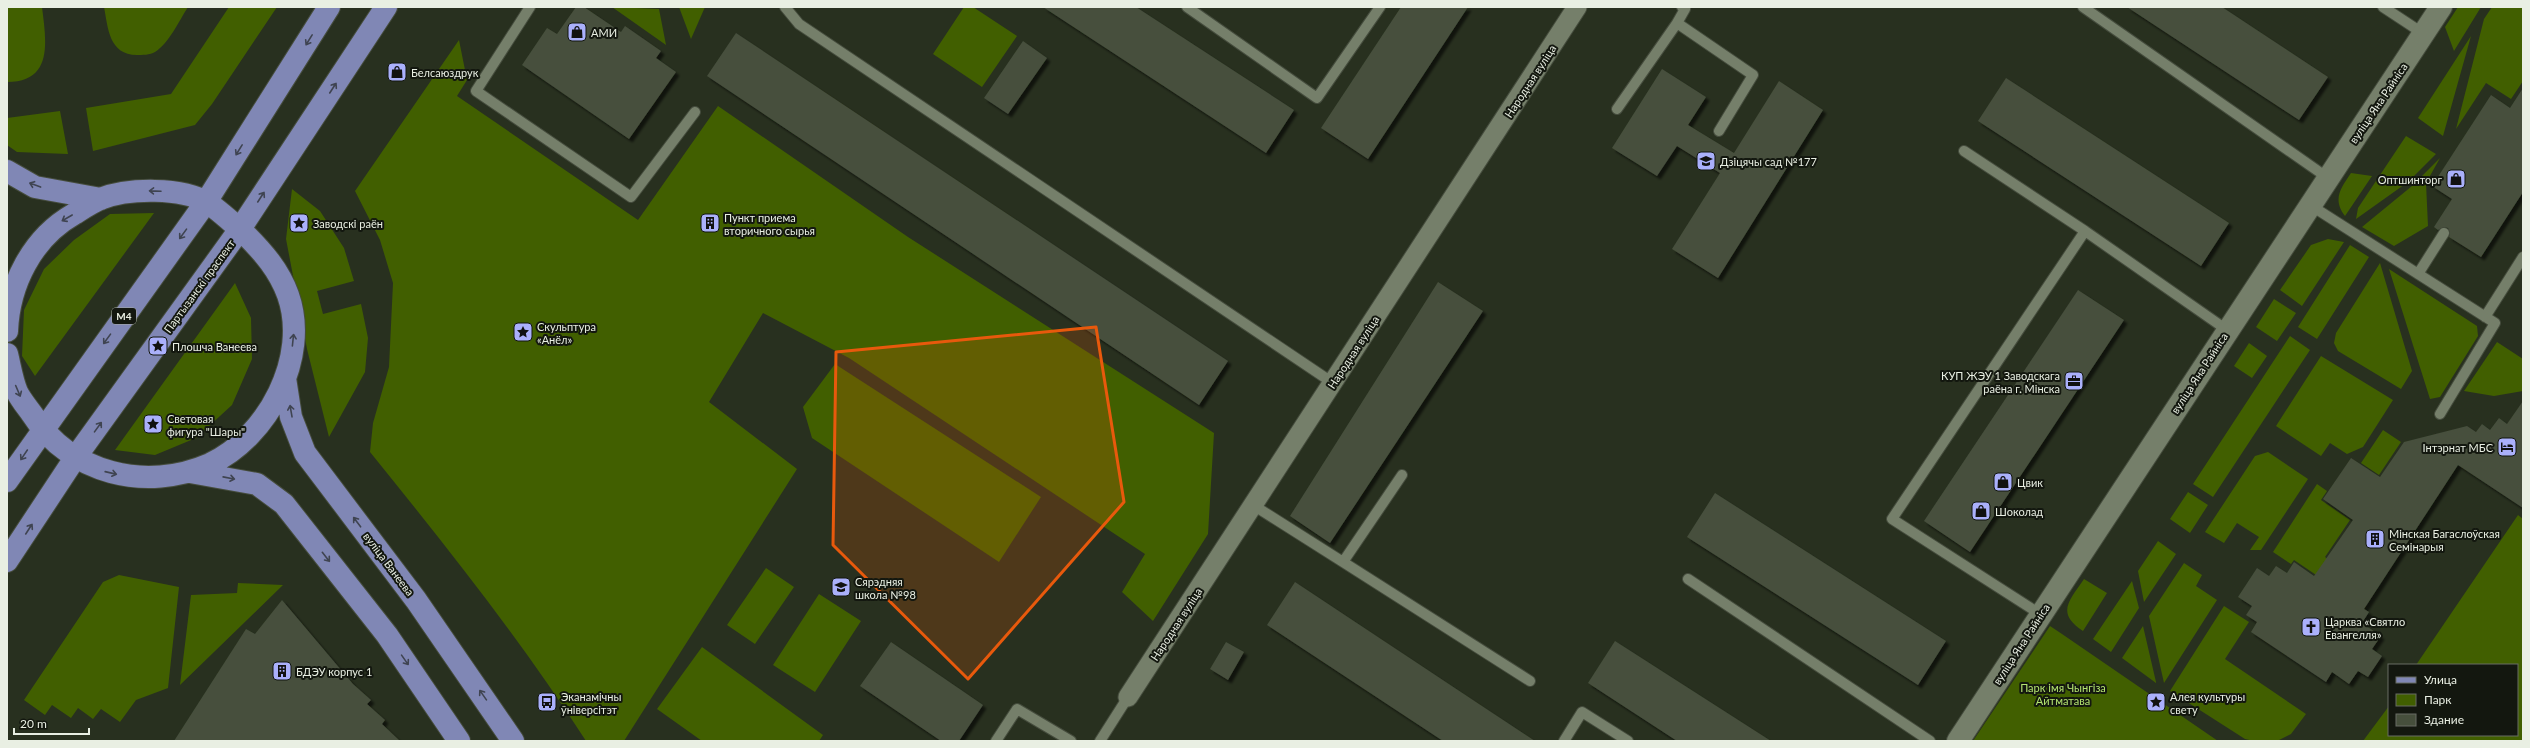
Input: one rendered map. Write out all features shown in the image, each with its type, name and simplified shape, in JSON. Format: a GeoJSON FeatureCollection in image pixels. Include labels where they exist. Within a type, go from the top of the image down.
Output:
{"type":"FeatureCollection","features":[{"type":"Feature","properties":{"kind":"main road","name":"М4"},"geometry":{"type":"LineString","coordinates":[[7,481],[41,430],[206,202],[329,7]]}},
{"type":"Feature","properties":{"kind":"main road","name":"Партызанскі праспект"},"geometry":{"type":"LineString","coordinates":[[7,561],[75,458],[240,229],[386,7]]}},
{"type":"Feature","properties":{"kind":"main road"},"geometry":{"type":"LineString","coordinates":[[7,171],[35,186],[101,199]]}},
{"type":"Feature","properties":{"kind":"main road"},"geometry":{"type":"LineString","coordinates":[[7,331],[8,305],[26,260],[58,223],[101,199],[127,192],[154,190],[181,194],[206,202],[240,229],[270,258],[288,296],[294,337],[286,378],[271,410],[249,437],[222,458],[190,472],[161,478],[131,477],[102,470],[75,458],[41,430],[18,393],[7,354]]}},
{"type":"Feature","properties":{"kind":"main road","name":"вуліца Ванеева"},"geometry":{"type":"LineString","coordinates":[[286,378],[291,417],[305,453],[416,600],[513,741]]}},
{"type":"Feature","properties":{"kind":"main road"},"geometry":{"type":"LineString","coordinates":[[190,472],[257,484],[284,504],[387,635],[459,741]]}},
{"type":"Feature","properties":{"kind":"street","name":"Народная вуліца"},"geometry":{"type":"LineString","coordinates":[[1128,697],[1577,7]]}},
{"type":"Feature","properties":{"kind":"street","name":"вуліца Яна Райніса"},"geometry":{"type":"LineString","coordinates":[[1958,741],[2040,614],[2441,7]]}},
{"type":"Feature","properties":{"kind":"lane"},"geometry":{"type":"LineString","coordinates":[[530,7],[476,91],[631,197],[694,112]]}},
{"type":"Feature","properties":{"kind":"lane"},"geometry":{"type":"LineString","coordinates":[[785,7],[800,24],[1333,383]]}},
{"type":"Feature","properties":{"kind":"lane"},"geometry":{"type":"LineString","coordinates":[[1187,7],[1317,98],[1380,7]]}},
{"type":"Feature","properties":{"kind":"lane"},"geometry":{"type":"LineString","coordinates":[[1617,109],[1685,9],[1682,7]]}},
{"type":"Feature","properties":{"kind":"lane"},"geometry":{"type":"LineString","coordinates":[[2083,7],[2328,178]]}},
{"type":"Feature","properties":{"kind":"lane"},"geometry":{"type":"LineString","coordinates":[[2383,7],[2424,34]]}},
{"type":"Feature","properties":{"kind":"lane"},"geometry":{"type":"LineString","coordinates":[[1676,23],[1754,75],[1719,131]]}},
{"type":"Feature","properties":{"kind":"lane"},"geometry":{"type":"LineString","coordinates":[[1964,151],[2085,231],[2228,330]]}},
{"type":"Feature","properties":{"kind":"lane"},"geometry":{"type":"LineString","coordinates":[[2310,205],[2496,323],[2440,414]]}},
{"type":"Feature","properties":{"kind":"lane"},"geometry":{"type":"LineString","coordinates":[[2040,614],[1892,519],[2085,231]]}},
{"type":"Feature","properties":{"kind":"lane"},"geometry":{"type":"LineString","coordinates":[[2418,274],[2444,233]]}},
{"type":"Feature","properties":{"kind":"lane"},"geometry":{"type":"LineString","coordinates":[[2485,317],[2523,257]]}},
{"type":"Feature","properties":{"kind":"lane"},"geometry":{"type":"LineString","coordinates":[[1342,562],[1402,475]]}},
{"type":"Feature","properties":{"kind":"lane"},"geometry":{"type":"LineString","coordinates":[[1253,505],[1530,681]]}},
{"type":"Feature","properties":{"kind":"lane"},"geometry":{"type":"LineString","coordinates":[[1688,578],[1930,741]]}},
{"type":"Feature","properties":{"kind":"lane"},"geometry":{"type":"LineString","coordinates":[[1100,741],[1128,697]]}},
{"type":"Feature","properties":{"kind":"lane"},"geometry":{"type":"LineString","coordinates":[[996,741],[1017,709],[1071,741]]}},
{"type":"Feature","properties":{"kind":"lane"},"geometry":{"type":"LineString","coordinates":[[1564,741],[1582,712],[1628,741]]}},
{"type":"Feature","properties":{"kind":"highlighted area"},"geometry":{"type":"Polygon","coordinates":[[[1096,327],[1124,502],[968,679],[833,545],[836,352],[1096,327]]]}},
{"type":"Feature","properties":{"kind":"green space"},"geometry":{"type":"Polygon","coordinates":[[[7,7],[42,7],[45,45],[44,57],[40,67],[33,75],[22,80],[7,82],[7,7]]]}},
{"type":"Feature","properties":{"kind":"green space"},"geometry":{"type":"Polygon","coordinates":[[[104,7],[188,7],[165,43],[160,48],[151,54],[137,55],[128,54],[115,45],[109,31],[104,7]]]}},
{"type":"Feature","properties":{"kind":"green space"},"geometry":{"type":"Polygon","coordinates":[[[229,7],[277,7],[212,104],[195,125],[93,151],[86,108],[171,94],[229,7]]]}},
{"type":"Feature","properties":{"kind":"green space"},"geometry":{"type":"Polygon","coordinates":[[[612,7],[659,9],[666,45],[612,7]]]}},
{"type":"Feature","properties":{"kind":"green space"},"geometry":{"type":"Polygon","coordinates":[[[679,7],[705,7],[691,39],[679,7]]]}},
{"type":"Feature","properties":{"kind":"green space"},"geometry":{"type":"Polygon","coordinates":[[[964,7],[973,7],[1017,36],[982,87],[933,54],[964,7]]]}},
{"type":"Feature","properties":{"kind":"green space"},"geometry":{"type":"Polygon","coordinates":[[[2458,7],[2481,7],[2454,51],[2445,27],[2458,7]]]}},
{"type":"Feature","properties":{"kind":"green space"},"geometry":{"type":"Polygon","coordinates":[[[2492,7],[2523,7],[2523,81],[2511,99],[2486,83],[2456,129],[2484,19],[2492,7]]]}},
{"type":"Feature","properties":{"kind":"green space"},"geometry":{"type":"Polygon","coordinates":[[[2471,36],[2443,136],[2418,118],[2471,36]]]}},
{"type":"Feature","properties":{"kind":"green space"},"geometry":{"type":"Polygon","coordinates":[[[459,40],[467,80],[457,96],[638,220],[718,106],[908,237],[1214,433],[1208,534],[1153,621],[1122,592],[1145,554],[849,358],[763,313],[709,402],[797,469],[624,741],[586,741],[509,630],[427,522],[370,452],[373,423],[389,367],[393,283],[380,240],[355,191],[459,40]]]}},
{"type":"Feature","properties":{"kind":"green space"},"geometry":{"type":"Polygon","coordinates":[[[60,111],[68,154],[17,152],[7,145],[7,118],[60,111]]]}},
{"type":"Feature","properties":{"kind":"green space"},"geometry":{"type":"Polygon","coordinates":[[[2406,136],[2436,154],[2408,182],[2356,219],[2358,208],[2406,136]]]}},
{"type":"Feature","properties":{"kind":"green space"},"geometry":{"type":"Polygon","coordinates":[[[2440,158],[2426,183],[2428,226],[2394,246],[2362,227],[2412,186],[2440,158]]]}},
{"type":"Feature","properties":{"kind":"green space"},"geometry":{"type":"Polygon","coordinates":[[[2351,173],[2372,176],[2345,216],[2339,204],[2339,194],[2351,173]]]}},
{"type":"Feature","properties":{"kind":"green space"},"geometry":{"type":"Polygon","coordinates":[[[292,189],[320,211],[344,248],[354,281],[317,291],[323,314],[361,304],[368,338],[365,372],[329,437],[307,349],[286,239],[292,189]]]}},
{"type":"Feature","properties":{"kind":"green space"},"geometry":{"type":"Polygon","coordinates":[[[154,213],[35,376],[22,356],[24,310],[44,269],[74,240],[110,214],[154,213]]]}},
{"type":"Feature","properties":{"kind":"green space"},"geometry":{"type":"Polygon","coordinates":[[[2328,239],[2344,242],[2302,306],[2280,290],[2311,245],[2328,239]]]}},
{"type":"Feature","properties":{"kind":"green space"},"geometry":{"type":"Polygon","coordinates":[[[2350,245],[2369,257],[2317,339],[2298,327],[2350,245]]]}},
{"type":"Feature","properties":{"kind":"green space"},"geometry":{"type":"Polygon","coordinates":[[[2380,263],[2412,371],[2401,389],[2338,351],[2334,343],[2336,333],[2380,263]]]}},
{"type":"Feature","properties":{"kind":"green space"},"geometry":{"type":"Polygon","coordinates":[[[2389,269],[2477,326],[2478,336],[2440,397],[2430,399],[2389,269]]]}},
{"type":"Feature","properties":{"kind":"green space"},"geometry":{"type":"Polygon","coordinates":[[[235,283],[251,318],[252,359],[232,405],[196,438],[155,455],[115,450],[235,283]]]}},
{"type":"Feature","properties":{"kind":"green space"},"geometry":{"type":"Polygon","coordinates":[[[2274,299],[2296,313],[2277,341],[2256,327],[2274,299]]]}},
{"type":"Feature","properties":{"kind":"green space"},"geometry":{"type":"Polygon","coordinates":[[[2290,336],[2310,350],[2213,497],[2193,484],[2290,336]]]}},
{"type":"Feature","properties":{"kind":"green space"},"geometry":{"type":"Polygon","coordinates":[[[2497,342],[2523,359],[2523,391],[2494,396],[2464,391],[2497,342]]]}},
{"type":"Feature","properties":{"kind":"green space"},"geometry":{"type":"Polygon","coordinates":[[[2249,343],[2267,356],[2252,378],[2234,366],[2249,343]]]}},
{"type":"Feature","properties":{"kind":"green space"},"geometry":{"type":"Polygon","coordinates":[[[2321,356],[2393,400],[2363,447],[2347,454],[2330,443],[2321,456],[2276,426],[2321,356]]]}},
{"type":"Feature","properties":{"kind":"green space"},"geometry":{"type":"Polygon","coordinates":[[[835,364],[1041,497],[999,562],[812,438],[803,407],[835,364]]]}},
{"type":"Feature","properties":{"kind":"green space"},"geometry":{"type":"Polygon","coordinates":[[[2383,430],[2401,442],[2379,475],[2361,463],[2383,430]]]}},
{"type":"Feature","properties":{"kind":"green space"},"geometry":{"type":"Polygon","coordinates":[[[2268,452],[2308,479],[2261,550],[2250,550],[2259,537],[2237,523],[2224,543],[2205,532],[2255,456],[2268,452]]]}},
{"type":"Feature","properties":{"kind":"green space"},"geometry":{"type":"Polygon","coordinates":[[[2317,484],[2327,491],[2321,500],[2350,520],[2325,557],[2342,569],[2331,585],[2294,560],[2291,564],[2273,552],[2317,484]]]}},
{"type":"Feature","properties":{"kind":"green space"},"geometry":{"type":"Polygon","coordinates":[[[2188,492],[2208,505],[2190,533],[2170,519],[2188,492]]]}},
{"type":"Feature","properties":{"kind":"green space"},"geometry":{"type":"Polygon","coordinates":[[[2518,515],[2523,519],[2523,741],[2363,741],[2388,707],[2388,736],[2518,736],[2518,664],[2417,664],[2518,515]]]}},
{"type":"Feature","properties":{"kind":"green space"},"geometry":{"type":"Polygon","coordinates":[[[2158,541],[2176,554],[2144,602],[2138,571],[2158,541]]]}},
{"type":"Feature","properties":{"kind":"green space"},"geometry":{"type":"Polygon","coordinates":[[[2184,563],[2202,575],[2196,586],[2217,600],[2164,683],[2149,616],[2184,563]]]}},
{"type":"Feature","properties":{"kind":"green space"},"geometry":{"type":"Polygon","coordinates":[[[766,568],[794,587],[755,644],[727,625],[766,568]]]}},
{"type":"Feature","properties":{"kind":"green space"},"geometry":{"type":"Polygon","coordinates":[[[119,575],[179,587],[168,688],[136,700],[120,722],[101,709],[93,719],[78,708],[71,718],[52,705],[45,715],[24,700],[103,582],[119,575]]]}},
{"type":"Feature","properties":{"kind":"green space"},"geometry":{"type":"Polygon","coordinates":[[[2084,579],[2107,593],[2083,631],[2074,624],[2069,618],[2067,612],[2070,600],[2084,579]]]}},
{"type":"Feature","properties":{"kind":"green space"},"geometry":{"type":"Polygon","coordinates":[[[2132,581],[2139,608],[2111,652],[2093,639],[2132,581]]]}},
{"type":"Feature","properties":{"kind":"green space"},"geometry":{"type":"Polygon","coordinates":[[[238,583],[283,585],[180,685],[191,595],[237,593],[238,583]]]}},
{"type":"Feature","properties":{"kind":"green space"},"geometry":{"type":"Polygon","coordinates":[[[819,594],[861,621],[815,692],[773,665],[819,594]]]}},
{"type":"Feature","properties":{"kind":"green space"},"geometry":{"type":"Polygon","coordinates":[[[2224,606],[2249,622],[2225,659],[2306,714],[2291,734],[2277,741],[2254,741],[2245,739],[2170,691],[2224,606]]]}},
{"type":"Feature","properties":{"kind":"green space","name":"Парк імя Чынгіза Айтматава"},"geometry":{"type":"Polygon","coordinates":[[[2050,626],[2062,634],[2218,741],[1973,741],[2050,626]]]}},
{"type":"Feature","properties":{"kind":"green space"},"geometry":{"type":"Polygon","coordinates":[[[2143,626],[2156,682],[2156,683],[2122,658],[2143,626]]]}},
{"type":"Feature","properties":{"kind":"green space"},"geometry":{"type":"Polygon","coordinates":[[[702,647],[823,735],[819,741],[702,741],[657,709],[702,647]]]}},
{"type":"Feature","properties":{"kind":"building"},"geometry":{"type":"Polygon","coordinates":[[[576,7],[584,7],[621,32],[625,26],[661,51],[656,58],[676,72],[629,139],[522,65],[547,28],[557,34],[576,7]]]}},
{"type":"Feature","properties":{"kind":"building"},"geometry":{"type":"Polygon","coordinates":[[[1043,7],[1136,7],[1294,110],[1266,153],[1043,7]]]}},
{"type":"Feature","properties":{"kind":"building"},"geometry":{"type":"Polygon","coordinates":[[[1401,7],[1468,7],[1368,159],[1321,128],[1401,7]]]}},
{"type":"Feature","properties":{"kind":"building"},"geometry":{"type":"Polygon","coordinates":[[[2127,7],[2222,7],[2328,77],[2299,120],[2127,7]]]}},
{"type":"Feature","properties":{"kind":"building"},"geometry":{"type":"Polygon","coordinates":[[[736,33],[1228,361],[1199,405],[707,76],[736,33]]]}},
{"type":"Feature","properties":{"kind":"building"},"geometry":{"type":"Polygon","coordinates":[[[1023,41],[1047,58],[1008,114],[984,98],[1023,41]]]}},
{"type":"Feature","properties":{"kind":"building"},"geometry":{"type":"Polygon","coordinates":[[[1662,69],[1706,97],[1688,125],[1734,153],[1779,81],[1823,110],[1718,278],[1672,249],[1720,173],[1677,146],[1657,176],[1612,148],[1662,69]]]}},
{"type":"Feature","properties":{"kind":"building"},"geometry":{"type":"Polygon","coordinates":[[[2006,78],[2229,223],[2201,266],[1978,121],[2006,78]]]}},
{"type":"Feature","properties":{"kind":"building"},"geometry":{"type":"Polygon","coordinates":[[[2523,88],[2523,192],[2481,257],[2449,237],[2450,233],[2448,228],[2444,227],[2438,230],[2434,227],[2452,199],[2432,186],[2491,95],[2510,108],[2523,88]]]}},
{"type":"Feature","properties":{"kind":"building"},"geometry":{"type":"Polygon","coordinates":[[[1438,282],[1483,311],[1330,543],[1290,516],[1438,282]]]}},
{"type":"Feature","properties":{"kind":"building"},"geometry":{"type":"Polygon","coordinates":[[[2078,290],[2124,320],[1970,552],[1924,521],[2078,290]]]}},
{"type":"Feature","properties":{"kind":"building","name":"Мінская Багаслоўская Семінарыя"},"geometry":{"type":"Polygon","coordinates":[[[2523,401],[2523,508],[2458,465],[2364,609],[2369,612],[2362,623],[2381,636],[2372,649],[2382,656],[2368,677],[2358,671],[2349,684],[2332,672],[2326,682],[2251,632],[2257,622],[2246,615],[2252,606],[2238,597],[2257,568],[2269,576],[2276,566],[2287,573],[2294,562],[2314,576],[2353,520],[2323,499],[2351,458],[2380,477],[2404,442],[2467,426],[2476,432],[2482,424],[2490,430],[2499,418],[2507,424],[2523,401]]]}},
{"type":"Feature","properties":{"kind":"building"},"geometry":{"type":"Polygon","coordinates":[[[1715,493],[1946,641],[1918,685],[1687,537],[1715,493]]]}},
{"type":"Feature","properties":{"kind":"building"},"geometry":{"type":"Polygon","coordinates":[[[1295,582],[1535,741],[1443,741],[1267,625],[1295,582]]]}},
{"type":"Feature","properties":{"kind":"building","name":"БДЭУ корпус 1"},"geometry":{"type":"Polygon","coordinates":[[[282,600],[353,684],[371,700],[367,704],[385,720],[382,724],[400,741],[174,741],[246,629],[255,634],[282,600]]]}},
{"type":"Feature","properties":{"kind":"building"},"geometry":{"type":"Polygon","coordinates":[[[1615,641],[1771,741],[1677,741],[1588,683],[1615,641]]]}},
{"type":"Feature","properties":{"kind":"building"},"geometry":{"type":"Polygon","coordinates":[[[891,642],[983,705],[959,741],[941,741],[860,686],[891,642]]]}},
{"type":"Feature","properties":{"kind":"building"},"geometry":{"type":"Polygon","coordinates":[[[1226,642],[1244,652],[1228,680],[1210,669],[1226,642]]]}},
{"type":"Feature","properties":{"kind":"place","name":"АМИ"},"geometry":{"type":"Point","coordinates":[577,32]}},
{"type":"Feature","properties":{"kind":"place","name":"Белсаюздрук"},"geometry":{"type":"Point","coordinates":[397,72]}},
{"type":"Feature","properties":{"kind":"place","name":"Дзіцячы сад №177"},"geometry":{"type":"Point","coordinates":[1706,161]}},
{"type":"Feature","properties":{"kind":"place","name":"Оптшинторг"},"geometry":{"type":"Point","coordinates":[2456,179]}},
{"type":"Feature","properties":{"kind":"place","name":"Заводскі раён"},"geometry":{"type":"Point","coordinates":[299,223]}},
{"type":"Feature","properties":{"kind":"place","name":"Пункт приема вторичного сырья"},"geometry":{"type":"Point","coordinates":[710,223]}},
{"type":"Feature","properties":{"kind":"place","name":"Скульптура «Анёл»"},"geometry":{"type":"Point","coordinates":[523,332]}},
{"type":"Feature","properties":{"kind":"place","name":"Плошча Ванеева"},"geometry":{"type":"Point","coordinates":[158,346]}},
{"type":"Feature","properties":{"kind":"place","name":"КУП ЖЭУ 1 Заводскага раёна г. Мінска"},"geometry":{"type":"Point","coordinates":[2074,381]}},
{"type":"Feature","properties":{"kind":"place","name":"Световая фигура \"Шары\""},"geometry":{"type":"Point","coordinates":[153,424]}},
{"type":"Feature","properties":{"kind":"place","name":"Інтэрнат МБС"},"geometry":{"type":"Point","coordinates":[2507,447]}},
{"type":"Feature","properties":{"kind":"place","name":"Цвик"},"geometry":{"type":"Point","coordinates":[2003,482]}},
{"type":"Feature","properties":{"kind":"place","name":"Шоколад"},"geometry":{"type":"Point","coordinates":[1981,511]}},
{"type":"Feature","properties":{"kind":"place","name":"Мінская Багаслоўская Семінарыя"},"geometry":{"type":"Point","coordinates":[2375,539]}},
{"type":"Feature","properties":{"kind":"place","name":"Сярэдняя школа №98"},"geometry":{"type":"Point","coordinates":[841,587]}},
{"type":"Feature","properties":{"kind":"place","name":"Царква «Святло Евангелля»"},"geometry":{"type":"Point","coordinates":[2311,627]}},
{"type":"Feature","properties":{"kind":"place","name":"БДЭУ корпус 1"},"geometry":{"type":"Point","coordinates":[282,671]}},
{"type":"Feature","properties":{"kind":"place","name":"Эканамічны ўніверсітэт"},"geometry":{"type":"Point","coordinates":[547,702]}},
{"type":"Feature","properties":{"kind":"place","name":"Алея культуры свету"},"geometry":{"type":"Point","coordinates":[2156,702]}}]}
